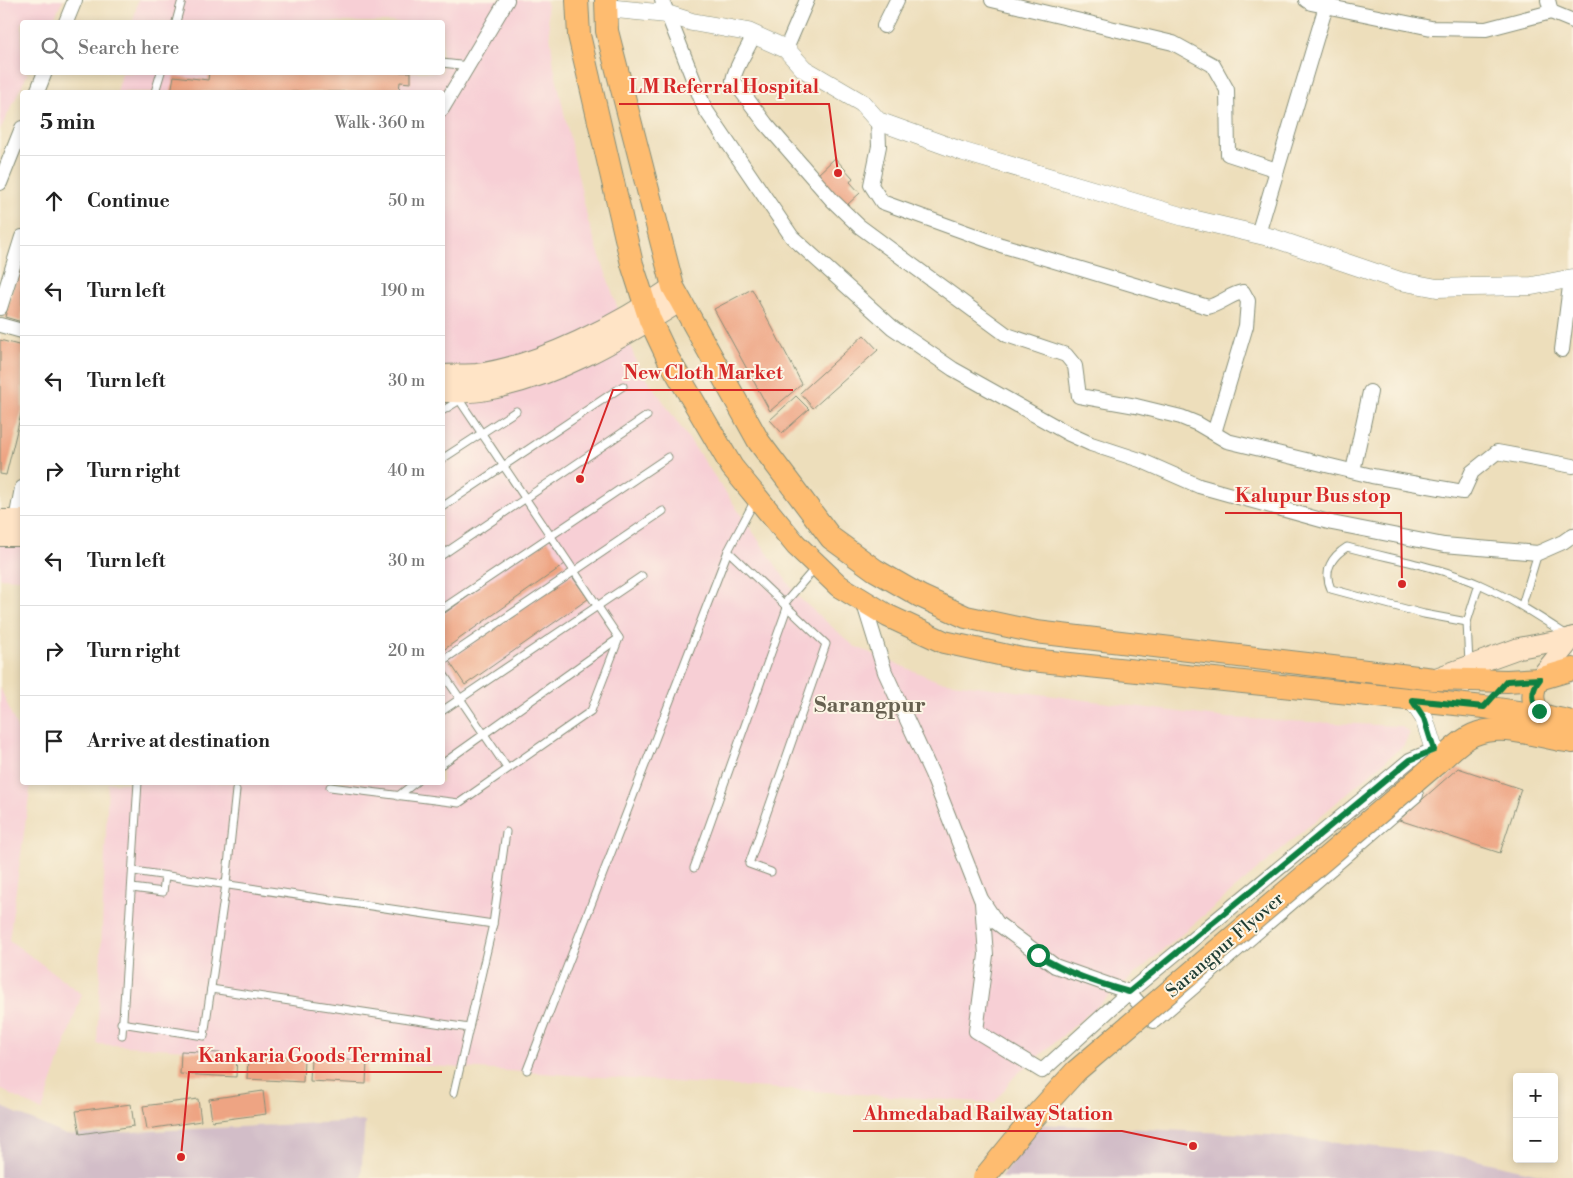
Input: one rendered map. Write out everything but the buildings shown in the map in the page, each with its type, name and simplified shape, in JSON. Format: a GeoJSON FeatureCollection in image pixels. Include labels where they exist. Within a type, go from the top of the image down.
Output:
{"type":"FeatureCollection","features":[{"type":"Feature","properties":{"kind":"main road"},"geometry":{"type":"LineString","coordinates":[[577,0],[579,35],[632,264],[648,313],[668,358],[732,467],[796,545],[839,586],[888,616],[944,642],[1022,659],[1484,707],[1545,716],[1573,723]]}},
{"type":"Feature","properties":{"kind":"main road"},"geometry":{"type":"LineString","coordinates":[[606,4],[606,31],[677,294],[759,442],[831,538],[875,570],[920,596],[966,617],[1036,632],[1434,679],[1507,681],[1540,679],[1573,668]]}},
{"type":"Feature","properties":{"kind":"main road"},"geometry":{"type":"LineString","coordinates":[[452,395],[480,391],[537,377],[601,349],[648,313],[677,294]]}},
{"type":"Feature","properties":{"kind":"main road"},"geometry":{"type":"LineString","coordinates":[[445,375],[477,374],[531,360],[594,333],[648,313]]}},
{"type":"Feature","properties":{"kind":"main road"},"geometry":{"type":"LineString","coordinates":[[0,536],[15,524]]}},
{"type":"Feature","properties":{"kind":"main road"},"geometry":{"type":"LineString","coordinates":[[1434,679],[1519,648],[1572,638]]}},
{"type":"Feature","properties":{"kind":"main road"},"geometry":{"type":"LineString","coordinates":[[1545,716],[1535,706],[1532,696],[1535,684],[1572,638]]}},
{"type":"Feature","properties":{"kind":"main road","name":"Sarangpur Flyover"},"geometry":{"type":"LineString","coordinates":[[984,1178],[1029,1123],[1076,1071],[1435,757],[1474,730],[1484,707],[1507,681]]}},
{"type":"Feature","properties":{"kind":"main road"},"geometry":{"type":"LineString","coordinates":[[1474,730],[1516,732],[1573,742]]}},
{"type":"Feature","properties":{"kind":"street"},"geometry":{"type":"LineString","coordinates":[[67,20],[75,0]]}},
{"type":"Feature","properties":{"kind":"street"},"geometry":{"type":"LineString","coordinates":[[445,104],[507,0]]}},
{"type":"Feature","properties":{"kind":"street"},"geometry":{"type":"LineString","coordinates":[[786,49],[806,0]]}},
{"type":"Feature","properties":{"kind":"street"},"geometry":{"type":"LineString","coordinates":[[884,26],[897,0]]}},
{"type":"Feature","properties":{"kind":"street"},"geometry":{"type":"LineString","coordinates":[[992,0],[1173,43],[1213,65],[1226,90],[1228,154],[1277,170]]}},
{"type":"Feature","properties":{"kind":"street"},"geometry":{"type":"LineString","coordinates":[[1306,0],[1431,28],[1486,29],[1549,6],[1573,21]]}},
{"type":"Feature","properties":{"kind":"street"},"geometry":{"type":"LineString","coordinates":[[606,4],[664,7],[692,22],[754,34],[786,49],[804,69],[862,104],[878,121],[964,152],[1184,218],[1258,234],[1400,281],[1436,288],[1532,286],[1572,278],[1562,350]]}},
{"type":"Feature","properties":{"kind":"street"},"geometry":{"type":"LineString","coordinates":[[1258,234],[1326,6]]}},
{"type":"Feature","properties":{"kind":"street"},"geometry":{"type":"LineString","coordinates":[[664,7],[706,109],[792,237],[893,328],[953,369],[1069,434],[1140,460],[1199,486],[1332,523],[1444,545],[1538,553],[1563,542],[1573,535]]}},
{"type":"Feature","properties":{"kind":"street"},"geometry":{"type":"LineString","coordinates":[[754,34],[747,52],[735,70],[733,80],[766,124],[832,200],[859,226],[1007,335],[1066,355],[1075,366],[1079,396],[1166,412],[1198,424],[1227,441],[1354,471],[1463,492],[1472,472],[1497,452],[1573,466]]}},
{"type":"Feature","properties":{"kind":"street"},"geometry":{"type":"LineString","coordinates":[[38,90],[45,75]]}},
{"type":"Feature","properties":{"kind":"street"},"geometry":{"type":"LineString","coordinates":[[878,121],[879,146],[871,185],[882,202],[1001,245],[1208,307],[1219,304],[1233,294],[1243,292],[1248,301],[1246,326],[1214,433]]}},
{"type":"Feature","properties":{"kind":"street"},"geometry":{"type":"LineString","coordinates":[[0,183],[20,133]]}},
{"type":"Feature","properties":{"kind":"street"},"geometry":{"type":"LineString","coordinates":[[0,308],[20,243]]}},
{"type":"Feature","properties":{"kind":"street"},"geometry":{"type":"LineString","coordinates":[[0,325],[20,330]]}},
{"type":"Feature","properties":{"kind":"street"},"geometry":{"type":"LineString","coordinates":[[1354,471],[1370,392]]}},
{"type":"Feature","properties":{"kind":"street"},"geometry":{"type":"LineString","coordinates":[[15,524],[20,498]]}},
{"type":"Feature","properties":{"kind":"street"},"geometry":{"type":"LineString","coordinates":[[863,601],[885,672],[932,774],[982,899],[997,923],[1049,963],[1077,975],[1129,992],[1154,1021],[1460,757],[1474,730]]}},
{"type":"Feature","properties":{"kind":"street"},"geometry":{"type":"LineString","coordinates":[[982,899],[986,955],[976,1031],[1042,1071],[1129,992],[1410,760],[1435,757],[1424,718],[1412,700]]}},
{"type":"Feature","properties":{"kind":"lane"},"geometry":{"type":"LineString","coordinates":[[177,20],[182,0]]}},
{"type":"Feature","properties":{"kind":"lane"},"geometry":{"type":"LineString","coordinates":[[445,63],[469,66]]}},
{"type":"Feature","properties":{"kind":"lane"},"geometry":{"type":"LineString","coordinates":[[156,90],[160,75]]}},
{"type":"Feature","properties":{"kind":"lane"},"geometry":{"type":"LineString","coordinates":[[445,505],[505,467],[623,386]]}},
{"type":"Feature","properties":{"kind":"lane"},"geometry":{"type":"LineString","coordinates":[[445,406],[452,395],[482,433],[619,638]]}},
{"type":"Feature","properties":{"kind":"lane"},"geometry":{"type":"LineString","coordinates":[[445,457],[516,411]]}},
{"type":"Feature","properties":{"kind":"lane"},"geometry":{"type":"LineString","coordinates":[[445,553],[646,416]]}},
{"type":"Feature","properties":{"kind":"lane"},"geometry":{"type":"LineString","coordinates":[[445,607],[552,537],[668,457]]}},
{"type":"Feature","properties":{"kind":"lane"},"geometry":{"type":"LineString","coordinates":[[527,1070],[728,551],[757,497]]}},
{"type":"Feature","properties":{"kind":"lane"},"geometry":{"type":"LineString","coordinates":[[445,659],[663,511]]}},
{"type":"Feature","properties":{"kind":"lane"},"geometry":{"type":"LineString","coordinates":[[1467,622],[1424,614],[1331,588],[1327,580],[1327,570],[1333,559],[1347,547],[1437,570],[1479,584],[1522,605],[1572,638]]}},
{"type":"Feature","properties":{"kind":"lane"},"geometry":{"type":"LineString","coordinates":[[728,551],[826,644],[749,864],[771,872]]}},
{"type":"Feature","properties":{"kind":"lane"},"geometry":{"type":"LineString","coordinates":[[1522,605],[1538,553]]}},
{"type":"Feature","properties":{"kind":"lane"},"geometry":{"type":"LineString","coordinates":[[694,868],[786,606],[817,565]]}},
{"type":"Feature","properties":{"kind":"lane"},"geometry":{"type":"LineString","coordinates":[[445,709],[642,576]]}},
{"type":"Feature","properties":{"kind":"lane"},"geometry":{"type":"LineString","coordinates":[[1469,665],[1467,622],[1479,584]]}},
{"type":"Feature","properties":{"kind":"lane"},"geometry":{"type":"LineString","coordinates":[[445,762],[619,638]]}},
{"type":"Feature","properties":{"kind":"lane"},"geometry":{"type":"LineString","coordinates":[[333,785],[330,787],[459,803],[591,711],[619,638]]}},
{"type":"Feature","properties":{"kind":"lane"},"geometry":{"type":"LineString","coordinates":[[445,676],[507,768]]}},
{"type":"Feature","properties":{"kind":"lane"},"geometry":{"type":"LineString","coordinates":[[122,1035],[121,1023],[134,871],[138,785]]}},
{"type":"Feature","properties":{"kind":"lane"},"geometry":{"type":"LineString","coordinates":[[398,796],[412,785]]}},
{"type":"Feature","properties":{"kind":"lane"},"geometry":{"type":"LineString","coordinates":[[121,1023],[204,1036],[226,884],[236,790]]}},
{"type":"Feature","properties":{"kind":"lane"},"geometry":{"type":"LineString","coordinates":[[454,1093],[493,924],[506,832]]}},
{"type":"Feature","properties":{"kind":"lane"},"geometry":{"type":"LineString","coordinates":[[134,871],[493,924]]}},
{"type":"Feature","properties":{"kind":"lane"},"geometry":{"type":"LineString","coordinates":[[132,888],[163,892],[165,876]]}},
{"type":"Feature","properties":{"kind":"lane"},"geometry":{"type":"LineString","coordinates":[[211,988],[469,1028]]}},
{"type":"Feature","properties":{"kind":"shaded area"},"geometry":{"type":"Polygon","coordinates":[[[0,0],[63,0],[53,20],[20,20],[20,75],[27,75],[0,130],[0,0]]]}},
{"type":"Feature","properties":{"kind":"shaded area"},"geometry":{"type":"Polygon","coordinates":[[[138,0],[546,0],[554,67],[588,221],[636,362],[797,596],[854,646],[938,681],[1226,718],[1400,726],[1410,732],[1404,745],[1014,1077],[994,1103],[97,1044],[108,785],[445,785],[445,90],[118,90],[121,75],[445,75],[445,20],[133,20],[138,0]]]}},
{"type":"Feature","properties":{"kind":"shaded area"},"geometry":{"type":"Polygon","coordinates":[[[20,499],[20,579],[0,578],[0,524],[20,499]]]}},
{"type":"Feature","properties":{"kind":"shaded area"},"geometry":{"type":"Polygon","coordinates":[[[0,687],[20,735],[20,785],[31,785],[9,940],[82,994],[42,1111],[0,1089],[0,687]]]}},
{"type":"Feature","properties":{"kind":"shaded area"},"geometry":{"type":"Polygon","coordinates":[[[0,1106],[66,1135],[365,1121],[361,1178],[0,1178],[0,1106]]]}},
{"type":"Feature","properties":{"kind":"shaded area"},"geometry":{"type":"Polygon","coordinates":[[[1038,1124],[1269,1135],[1459,1156],[1556,1178],[1000,1178],[1038,1124]]]}},
{"type":"Feature","properties":{"kind":"place","name":"LM Referral Hospital"},"geometry":{"type":"Point","coordinates":[838,173]}},
{"type":"Feature","properties":{"kind":"place","name":"New Cloth Market"},"geometry":{"type":"Point","coordinates":[580,479]}},
{"type":"Feature","properties":{"kind":"place","name":"Kalupur Bus stop"},"geometry":{"type":"Point","coordinates":[1402,584]}},
{"type":"Feature","properties":{"kind":"place","name":"Ahmedabad Railway Station"},"geometry":{"type":"Point","coordinates":[1193,1146]}},
{"type":"Feature","properties":{"kind":"place","name":"Kankaria Goods Terminal"},"geometry":{"type":"Point","coordinates":[181,1157]}},
{"type":"Feature","properties":{"kind":"district","name":"Sarangpur"},"geometry":{"type":"Point","coordinates":[870,705]}},
{"type":"Feature","properties":{"kind":"route"},"geometry":{"type":"LineString","coordinates":[[1038,955],[1055,966],[1077,975],[1129,992],[1410,760],[1422,753],[1434,750],[1424,718],[1412,700],[1484,707],[1507,681],[1540,679],[1535,684],[1532,696],[1535,706],[1539,711]]}}]}
